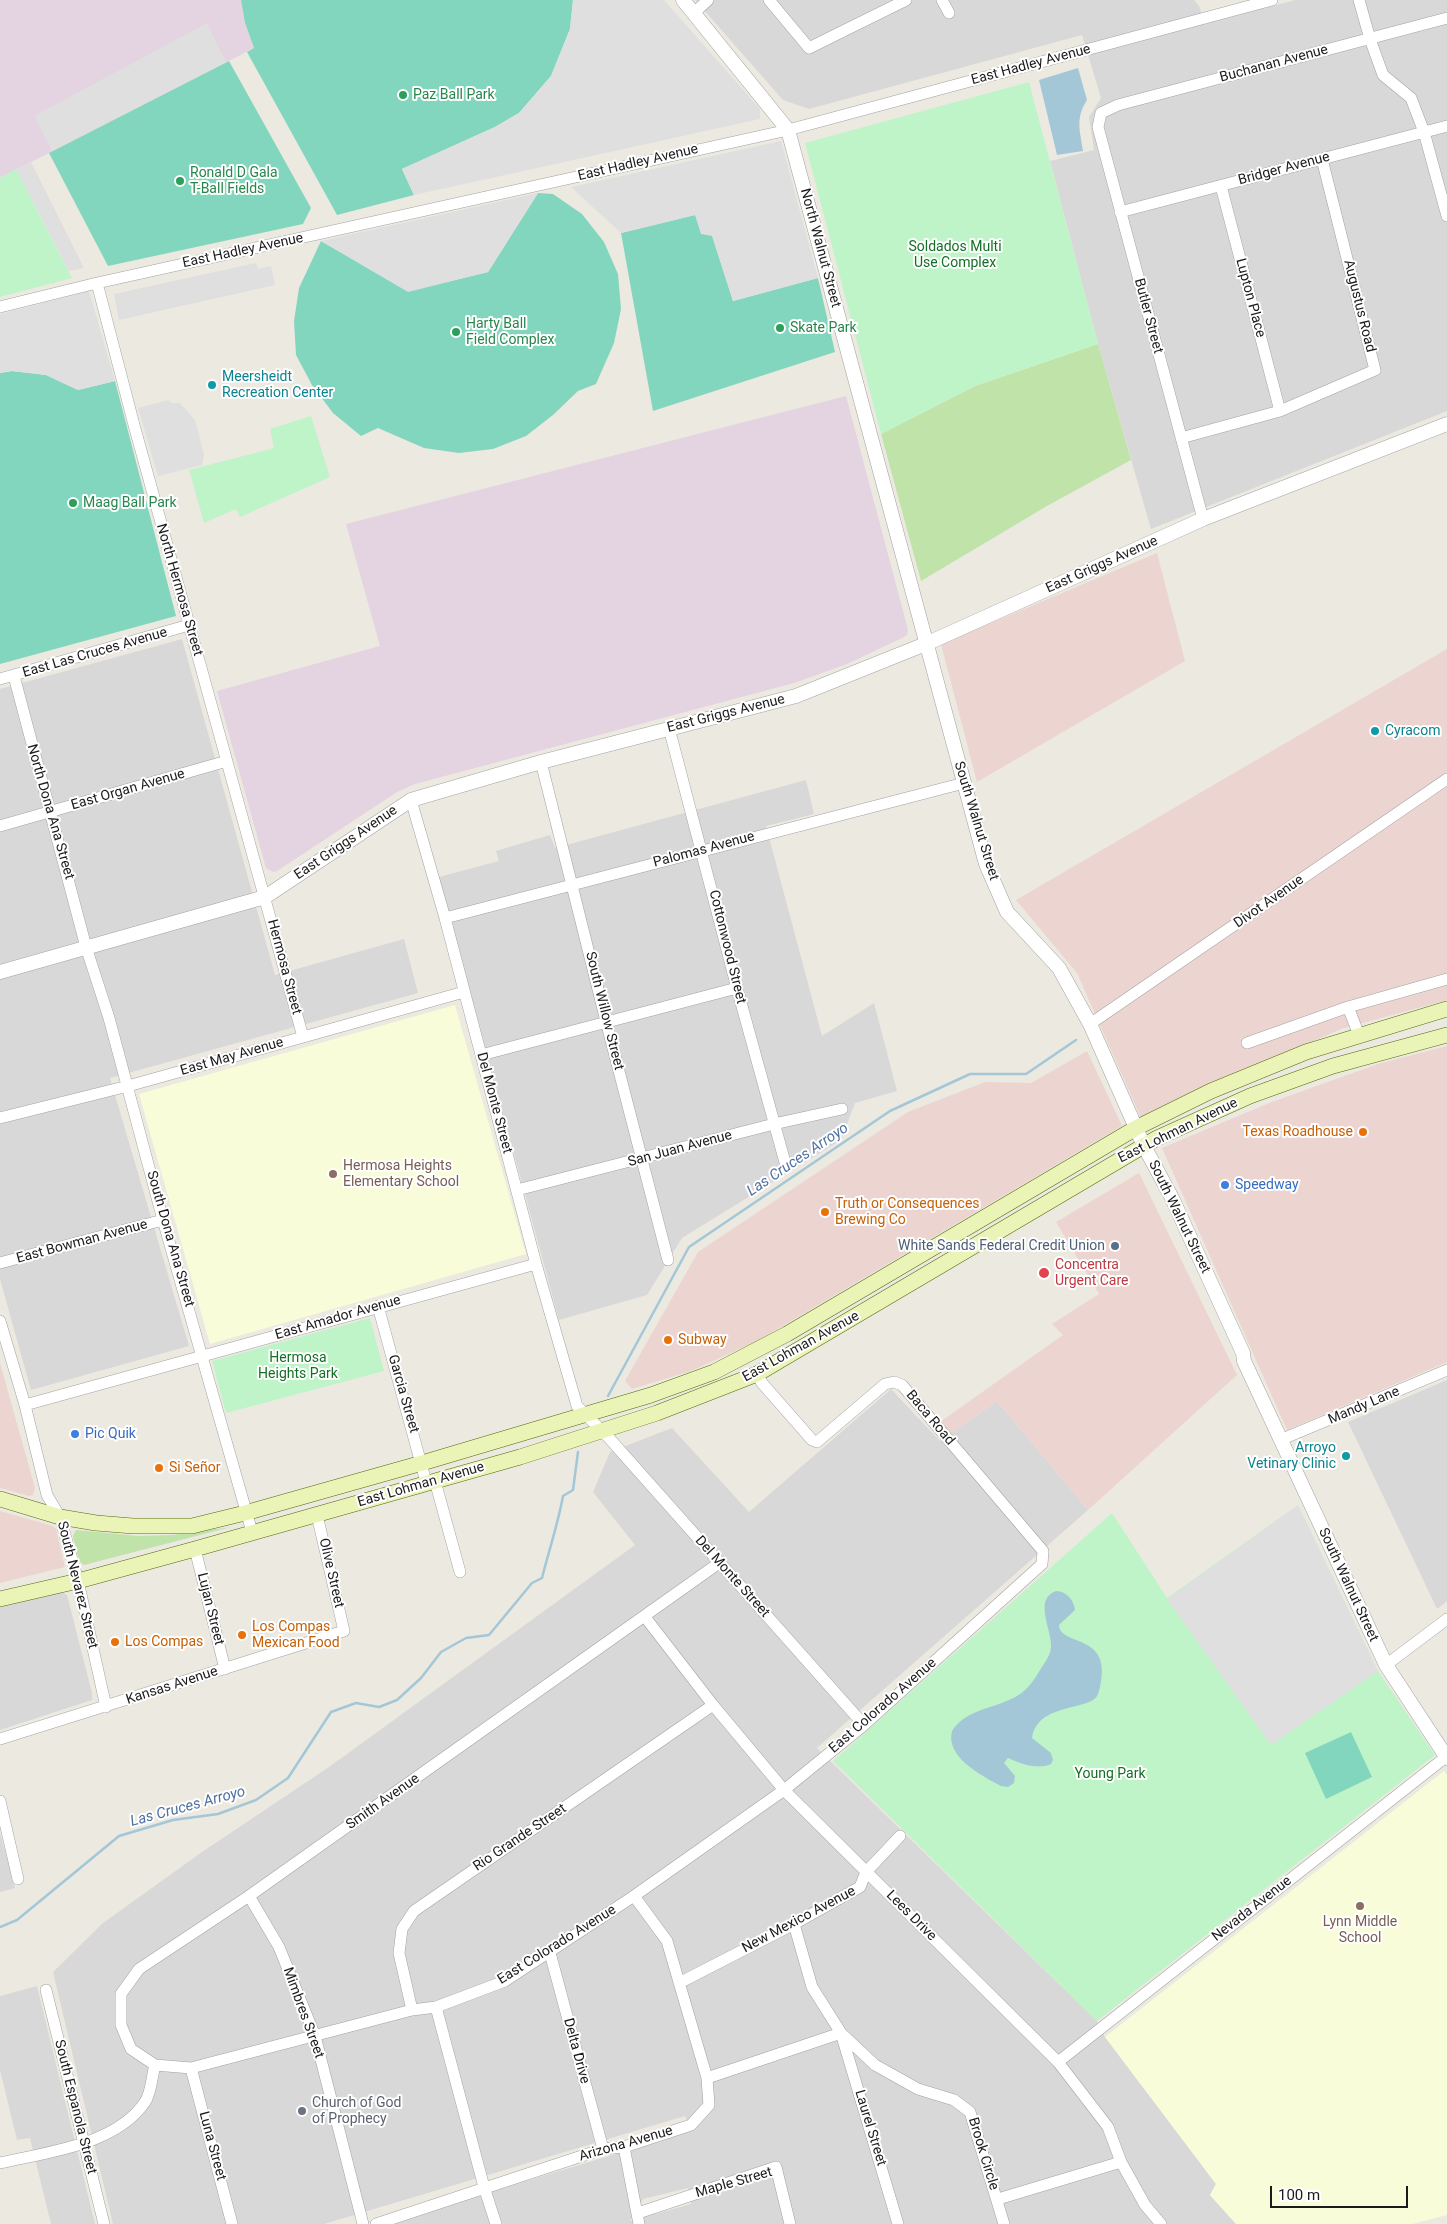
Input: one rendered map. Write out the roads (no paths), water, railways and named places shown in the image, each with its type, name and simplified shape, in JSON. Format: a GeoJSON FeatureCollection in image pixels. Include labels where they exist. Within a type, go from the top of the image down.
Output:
{"type":"FeatureCollection","features":[{"type":"Feature","properties":{"kind":"main road","name":"East Lohman Avenue"},"geometry":{"type":"LineString","coordinates":[[245,1513],[422,1464],[581,1411],[714,1372],[787,1334],[1136,1128],[1180,1106],[1306,1052],[1447,1009]]}},
{"type":"Feature","properties":{"kind":"main road"},"geometry":{"type":"LineString","coordinates":[[1359,1035],[1364,1057]]}},
{"type":"Feature","properties":{"kind":"main road","name":"East Lohman Avenue"},"geometry":{"type":"LineString","coordinates":[[0,1599],[78,1581],[520,1457],[599,1430],[657,1413],[758,1374],[1144,1146],[1250,1096],[1364,1057],[1447,1035]]}},
{"type":"Feature","properties":{"kind":"main road"},"geometry":{"type":"LineString","coordinates":[[1242,1079],[1250,1096]]}},
{"type":"Feature","properties":{"kind":"main road"},"geometry":{"type":"LineString","coordinates":[[0,1499],[60,1517],[133,1526],[192,1526],[245,1513]]}},
{"type":"Feature","properties":{"kind":"street","name":"North Walnut Street"},"geometry":{"type":"LineString","coordinates":[[682,0],[788,130],[928,643]]}},
{"type":"Feature","properties":{"kind":"street"},"geometry":{"type":"LineString","coordinates":[[694,13],[708,0]]}},
{"type":"Feature","properties":{"kind":"street"},"geometry":{"type":"LineString","coordinates":[[769,0],[809,48],[906,0]]}},
{"type":"Feature","properties":{"kind":"street"},"geometry":{"type":"LineString","coordinates":[[942,0],[949,13]]}},
{"type":"Feature","properties":{"kind":"street","name":"East Hadley Avenue"},"geometry":{"type":"LineString","coordinates":[[0,307],[97,282],[788,130],[1272,0]]}},
{"type":"Feature","properties":{"kind":"street"},"geometry":{"type":"LineString","coordinates":[[1359,0],[1383,75],[1411,98],[1424,132],[1447,216]]}},
{"type":"Feature","properties":{"kind":"street","name":"Buchanan Avenue"},"geometry":{"type":"LineString","coordinates":[[1101,113],[1118,105],[1447,18]]}},
{"type":"Feature","properties":{"kind":"street","name":"Butler Street"},"geometry":{"type":"LineString","coordinates":[[1101,113],[1098,127],[1203,519]]}},
{"type":"Feature","properties":{"kind":"street","name":"Bridger Avenue"},"geometry":{"type":"LineString","coordinates":[[1120,212],[1447,126]]}},
{"type":"Feature","properties":{"kind":"street","name":"Augustus Road"},"geometry":{"type":"LineString","coordinates":[[1181,438],[1280,411],[1376,370],[1322,159]]}},
{"type":"Feature","properties":{"kind":"street","name":"Lupton Place"},"geometry":{"type":"LineString","coordinates":[[1221,186],[1280,411]]}},
{"type":"Feature","properties":{"kind":"street","name":"North Hermosa Street"},"geometry":{"type":"LineString","coordinates":[[97,282],[134,425],[265,897]]}},
{"type":"Feature","properties":{"kind":"street","name":"East Griggs Avenue"},"geometry":{"type":"LineString","coordinates":[[0,972],[265,897],[411,800],[541,762],[796,696],[928,643],[1203,519],[1447,424]]}},
{"type":"Feature","properties":{"kind":"street","name":"East Las Cruces Avenue"},"geometry":{"type":"LineString","coordinates":[[0,679],[189,626]]}},
{"type":"Feature","properties":{"kind":"street","name":"South Walnut Street"},"geometry":{"type":"LineString","coordinates":[[928,643],[986,864],[1007,912],[1059,968],[1090,1024],[1144,1146],[1194,1246],[1280,1440],[1386,1665],[1447,1757]]}},
{"type":"Feature","properties":{"kind":"street","name":"North Dona Ana Street"},"geometry":{"type":"LineString","coordinates":[[14,676],[86,947]]}},
{"type":"Feature","properties":{"kind":"street","name":"Cottonwood Street"},"geometry":{"type":"LineString","coordinates":[[669,728],[786,1166]]}},
{"type":"Feature","properties":{"kind":"street","name":"East Organ Avenue"},"geometry":{"type":"LineString","coordinates":[[0,826],[227,761]]}},
{"type":"Feature","properties":{"kind":"street","name":"South Willow Street"},"geometry":{"type":"LineString","coordinates":[[541,762],[668,1260]]}},
{"type":"Feature","properties":{"kind":"street","name":"Divot Avenue"},"geometry":{"type":"LineString","coordinates":[[1090,1024],[1447,779]]}},
{"type":"Feature","properties":{"kind":"street","name":"Palomas Avenue"},"geometry":{"type":"LineString","coordinates":[[444,918],[964,783]]}},
{"type":"Feature","properties":{"kind":"street","name":"Del Monte Street"},"geometry":{"type":"LineString","coordinates":[[411,800],[482,1055],[536,1264],[581,1411],[609,1438],[864,1725]]}},
{"type":"Feature","properties":{"kind":"street","name":"Hermosa Street"},"geometry":{"type":"LineString","coordinates":[[265,897],[303,1037]]}},
{"type":"Feature","properties":{"kind":"street","name":"South Dona Ana Street"},"geometry":{"type":"LineString","coordinates":[[86,947],[128,1086],[163,1220],[203,1356],[245,1513],[252,1532]]}},
{"type":"Feature","properties":{"kind":"street"},"geometry":{"type":"LineString","coordinates":[[1247,1043],[1348,1007],[1447,979]]}},
{"type":"Feature","properties":{"kind":"street"},"geometry":{"type":"LineString","coordinates":[[482,1055],[737,988]]}},
{"type":"Feature","properties":{"kind":"street","name":"East May Avenue"},"geometry":{"type":"LineString","coordinates":[[0,1118],[128,1086],[464,992]]}},
{"type":"Feature","properties":{"kind":"street"},"geometry":{"type":"LineString","coordinates":[[1348,1007],[1359,1035]]}},
{"type":"Feature","properties":{"kind":"street","name":"San Juan Avenue"},"geometry":{"type":"LineString","coordinates":[[517,1190],[774,1124],[842,1109]]}},
{"type":"Feature","properties":{"kind":"street","name":"East Bowman Avenue"},"geometry":{"type":"LineString","coordinates":[[0,1263],[163,1220]]}},
{"type":"Feature","properties":{"kind":"street","name":"East Amador Avenue"},"geometry":{"type":"LineString","coordinates":[[25,1405],[378,1306],[536,1264]]}},
{"type":"Feature","properties":{"kind":"street","name":"Garcia Street"},"geometry":{"type":"LineString","coordinates":[[378,1306],[422,1464],[431,1481],[460,1572]]}},
{"type":"Feature","properties":{"kind":"street","name":"South Nevarez Street"},"geometry":{"type":"LineString","coordinates":[[0,1321],[25,1405],[47,1495],[60,1517],[78,1581],[106,1707]]}},
{"type":"Feature","properties":{"kind":"street","name":"Mandy Lane"},"geometry":{"type":"LineString","coordinates":[[1280,1440],[1447,1370]]}},
{"type":"Feature","properties":{"kind":"street","name":"Baca Road"},"geometry":{"type":"LineString","coordinates":[[758,1374],[762,1383],[812,1440],[817,1442],[885,1384],[894,1382],[902,1385],[1043,1551],[1044,1557]]}},
{"type":"Feature","properties":{"kind":"street","name":"Olive Street"},"geometry":{"type":"LineString","coordinates":[[317,1515],[344,1631]]}},
{"type":"Feature","properties":{"kind":"street","name":"Lujan Street"},"geometry":{"type":"LineString","coordinates":[[195,1549],[225,1669]]}},
{"type":"Feature","properties":{"kind":"street","name":"East Colorado Avenue"},"geometry":{"type":"LineString","coordinates":[[155,2065],[191,2068],[412,2010],[436,2007],[505,1981],[634,1896],[784,1790],[864,1725],[1042,1564],[1044,1557]]}},
{"type":"Feature","properties":{"kind":"street","name":"Smith Avenue"},"geometry":{"type":"LineString","coordinates":[[155,2065],[131,2050],[121,2025],[121,1994],[139,1969],[249,1896],[719,1563]]}},
{"type":"Feature","properties":{"kind":"street","name":"Lees Drive"},"geometry":{"type":"LineString","coordinates":[[645,1617],[713,1706],[784,1790],[1058,2062],[1108,2127],[1121,2162],[1145,2205],[1162,2224]]}},
{"type":"Feature","properties":{"kind":"street"},"geometry":{"type":"LineString","coordinates":[[1386,1665],[1447,1619]]}},
{"type":"Feature","properties":{"kind":"street","name":"Kansas Avenue"},"geometry":{"type":"LineString","coordinates":[[0,1739],[344,1631]]}},
{"type":"Feature","properties":{"kind":"street","name":"Rio Grande Street"},"geometry":{"type":"LineString","coordinates":[[412,2010],[399,1953],[402,1929],[414,1911],[713,1706]]}},
{"type":"Feature","properties":{"kind":"street","name":"Nevada Avenue"},"geometry":{"type":"LineString","coordinates":[[1058,2062],[1447,1757]]}},
{"type":"Feature","properties":{"kind":"street"},"geometry":{"type":"LineString","coordinates":[[0,1801],[18,1878]]}},
{"type":"Feature","properties":{"kind":"street","name":"New Mexico Avenue"},"geometry":{"type":"LineString","coordinates":[[679,1982],[794,1924],[860,1887],[866,1872],[900,1836]]}},
{"type":"Feature","properties":{"kind":"street","name":"Mimbres Street"},"geometry":{"type":"LineString","coordinates":[[249,1896],[279,1947],[315,2036],[363,2224]]}},
{"type":"Feature","properties":{"kind":"street"},"geometry":{"type":"LineString","coordinates":[[634,1896],[666,1941],[707,2078],[841,2033]]}},
{"type":"Feature","properties":{"kind":"street","name":"Brook Circle"},"geometry":{"type":"LineString","coordinates":[[794,1924],[812,1987],[841,2033],[875,2065],[918,2089],[954,2100],[970,2112],[998,2199]]}},
{"type":"Feature","properties":{"kind":"street","name":"Delta Drive"},"geometry":{"type":"LineString","coordinates":[[550,1953],[603,2149]]}},
{"type":"Feature","properties":{"kind":"street","name":"South Espanola Street"},"geometry":{"type":"LineString","coordinates":[[46,1990],[104,2224]]}},
{"type":"Feature","properties":{"kind":"street"},"geometry":{"type":"LineString","coordinates":[[436,2007],[484,2187],[496,2224]]}},
{"type":"Feature","properties":{"kind":"street","name":"Laurel Street"},"geometry":{"type":"LineString","coordinates":[[841,2033],[898,2224]]}},
{"type":"Feature","properties":{"kind":"street"},"geometry":{"type":"LineString","coordinates":[[0,2163],[84,2143],[123,2125],[146,2101],[155,2065]]}},
{"type":"Feature","properties":{"kind":"street","name":"Luna Street"},"geometry":{"type":"LineString","coordinates":[[191,2068],[232,2224]]}},
{"type":"Feature","properties":{"kind":"street","name":"Arizona Avenue"},"geometry":{"type":"LineString","coordinates":[[376,2224],[395,2222],[484,2187],[603,2149],[624,2147],[692,2125],[709,2105],[707,2078]]}},
{"type":"Feature","properties":{"kind":"street"},"geometry":{"type":"LineString","coordinates":[[624,2147],[638,2218]]}},
{"type":"Feature","properties":{"kind":"street"},"geometry":{"type":"LineString","coordinates":[[1004,2224],[998,2199],[1121,2162]]}},
{"type":"Feature","properties":{"kind":"street","name":"Maple Street"},"geometry":{"type":"LineString","coordinates":[[638,2218],[776,2168],[790,2224]]}},
{"type":"Feature","properties":{"kind":"water"},"geometry":{"type":"Polygon","coordinates":[[[1078,68],[1087,100],[1080,119],[1083,151],[1057,155],[1039,80],[1078,68]]]}},
{"type":"Feature","properties":{"kind":"water"},"geometry":{"type":"Polygon","coordinates":[[[1060,1591],[1069,1597],[1075,1610],[1059,1625],[1062,1632],[1093,1649],[1099,1657],[1102,1669],[1099,1690],[1094,1700],[1054,1712],[1046,1716],[1035,1729],[1032,1738],[1051,1753],[1053,1760],[1051,1764],[1035,1766],[1008,1758],[1004,1763],[1015,1776],[1014,1783],[1008,1787],[1001,1786],[975,1771],[959,1757],[951,1740],[952,1731],[958,1723],[973,1713],[1017,1696],[1031,1683],[1047,1660],[1050,1652],[1051,1639],[1045,1616],[1045,1608],[1049,1595],[1060,1591]]]}},
{"type":"Feature","properties":{"kind":"waterway","name":"Las Cruces Arroyo"},"geometry":{"type":"LineString","coordinates":[[608,1396],[689,1247],[890,1111],[970,1074],[1026,1074],[1076,1040]]}},
{"type":"Feature","properties":{"kind":"waterway","name":"Las Cruces Arroyo"},"geometry":{"type":"LineString","coordinates":[[0,1927],[17,1920],[119,1836],[173,1820],[218,1814],[256,1800],[288,1778],[331,1712],[356,1703],[379,1707],[397,1700],[421,1678],[441,1652],[466,1638],[489,1635],[532,1583],[542,1578],[563,1496],[573,1490],[578,1452]]}},
{"type":"Feature","properties":{"kind":"place","name":"Paz Ball Park"},"geometry":{"type":"Point","coordinates":[403,95]}},
{"type":"Feature","properties":{"kind":"place","name":"Ronald D Gala T-Ball Fields"},"geometry":{"type":"Point","coordinates":[180,181]}},
{"type":"Feature","properties":{"kind":"place","name":"Skate Park"},"geometry":{"type":"Point","coordinates":[780,328]}},
{"type":"Feature","properties":{"kind":"place","name":"Harty Ball Field Complex"},"geometry":{"type":"Point","coordinates":[456,332]}},
{"type":"Feature","properties":{"kind":"place","name":"Meersheidt Recreation Center"},"geometry":{"type":"Point","coordinates":[212,385]}},
{"type":"Feature","properties":{"kind":"place","name":"Maag Ball Park"},"geometry":{"type":"Point","coordinates":[73,503]}},
{"type":"Feature","properties":{"kind":"place","name":"Cyracom"},"geometry":{"type":"Point","coordinates":[1375,731]}},
{"type":"Feature","properties":{"kind":"place","name":"Texas Roadhouse"},"geometry":{"type":"Point","coordinates":[1363,1132]}},
{"type":"Feature","properties":{"kind":"place","name":"Hermosa Heights Elementary School"},"geometry":{"type":"Point","coordinates":[333,1174]}},
{"type":"Feature","properties":{"kind":"place","name":"Speedway"},"geometry":{"type":"Point","coordinates":[1225,1185]}},
{"type":"Feature","properties":{"kind":"place","name":"Truth or Consequences Brewing Co"},"geometry":{"type":"Point","coordinates":[825,1212]}},
{"type":"Feature","properties":{"kind":"place","name":"White Sands Federal Credit Union"},"geometry":{"type":"Point","coordinates":[1115,1246]}},
{"type":"Feature","properties":{"kind":"place","name":"Concentra Urgent Care"},"geometry":{"type":"Point","coordinates":[1044,1273]}},
{"type":"Feature","properties":{"kind":"place","name":"Subway"},"geometry":{"type":"Point","coordinates":[668,1340]}},
{"type":"Feature","properties":{"kind":"place","name":"Pic Quik"},"geometry":{"type":"Point","coordinates":[75,1434]}},
{"type":"Feature","properties":{"kind":"place","name":"Arroyo Vetinary Clinic"},"geometry":{"type":"Point","coordinates":[1346,1456]}},
{"type":"Feature","properties":{"kind":"place","name":"Si Señor"},"geometry":{"type":"Point","coordinates":[159,1468]}},
{"type":"Feature","properties":{"kind":"place","name":"Los Compas Mexican Food"},"geometry":{"type":"Point","coordinates":[242,1635]}},
{"type":"Feature","properties":{"kind":"place","name":"Los Compas"},"geometry":{"type":"Point","coordinates":[115,1642]}},
{"type":"Feature","properties":{"kind":"place","name":"Lynn Middle School"},"geometry":{"type":"Point","coordinates":[1360,1906]}},
{"type":"Feature","properties":{"kind":"place","name":"Church of God of Prophecy"},"geometry":{"type":"Point","coordinates":[302,2111]}},
{"type":"Feature","properties":{"kind":"park label","name":"Soldados Multi Use Complex"},"geometry":{"type":"Point","coordinates":[955,256]}},
{"type":"Feature","properties":{"kind":"park label","name":"Hermosa Heights Park"},"geometry":{"type":"Point","coordinates":[298,1366]}},
{"type":"Feature","properties":{"kind":"park label","name":"Young Park"},"geometry":{"type":"Point","coordinates":[1110,1774]}}]}
